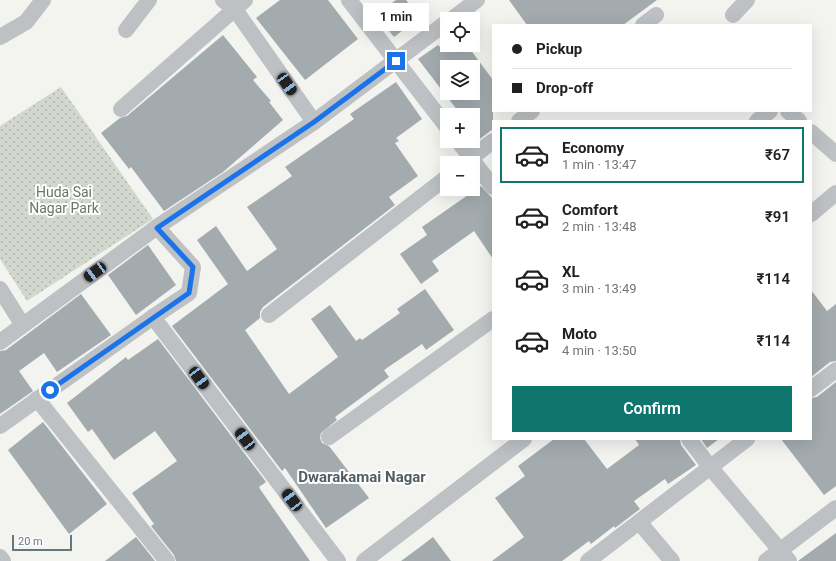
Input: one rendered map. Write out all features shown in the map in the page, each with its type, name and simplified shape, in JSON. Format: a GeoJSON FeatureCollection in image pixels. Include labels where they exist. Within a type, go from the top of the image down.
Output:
{"type":"FeatureCollection","features":[{"type":"Feature","properties":{"kind":"street"},"geometry":{"type":"LineString","coordinates":[[0,37],[26,22],[43,0]]}},
{"type":"Feature","properties":{"kind":"street"},"geometry":{"type":"LineString","coordinates":[[126,30],[149,0]]}},
{"type":"Feature","properties":{"kind":"street"},"geometry":{"type":"LineString","coordinates":[[349,0],[440,118]]}},
{"type":"Feature","properties":{"kind":"street"},"geometry":{"type":"LineString","coordinates":[[461,12],[477,0]]}},
{"type":"Feature","properties":{"kind":"street"},"geometry":{"type":"LineString","coordinates":[[733,15],[747,0]]}},
{"type":"Feature","properties":{"kind":"street"},"geometry":{"type":"LineString","coordinates":[[120,109],[234,3],[314,122]]}},
{"type":"Feature","properties":{"kind":"street"},"geometry":{"type":"LineString","coordinates":[[644,24],[656,15]]}},
{"type":"Feature","properties":{"kind":"street"},"geometry":{"type":"LineString","coordinates":[[0,342],[22,324],[157,228],[314,122],[440,27]]}},
{"type":"Feature","properties":{"kind":"street"},"geometry":{"type":"LineString","coordinates":[[520,120],[531,112]]}},
{"type":"Feature","properties":{"kind":"street"},"geometry":{"type":"LineString","coordinates":[[758,120],[769,112]]}},
{"type":"Feature","properties":{"kind":"street"},"geometry":{"type":"LineString","coordinates":[[789,112],[798,120]]}},
{"type":"Feature","properties":{"kind":"street"},"geometry":{"type":"LineString","coordinates":[[812,133],[836,154]]}},
{"type":"Feature","properties":{"kind":"street"},"geometry":{"type":"LineString","coordinates":[[473,156],[492,142]]}},
{"type":"Feature","properties":{"kind":"street"},"geometry":{"type":"LineString","coordinates":[[480,172],[492,185]]}},
{"type":"Feature","properties":{"kind":"street"},"geometry":{"type":"LineString","coordinates":[[269,315],[440,182]]}},
{"type":"Feature","properties":{"kind":"street"},"geometry":{"type":"LineString","coordinates":[[812,213],[836,193]]}},
{"type":"Feature","properties":{"kind":"street"},"geometry":{"type":"LineString","coordinates":[[0,426],[189,293],[193,267],[157,228]]}},
{"type":"Feature","properties":{"kind":"street"},"geometry":{"type":"LineString","coordinates":[[0,289],[22,324]]}},
{"type":"Feature","properties":{"kind":"street"},"geometry":{"type":"LineString","coordinates":[[153,317],[338,561]]}},
{"type":"Feature","properties":{"kind":"street"},"geometry":{"type":"LineString","coordinates":[[329,437],[492,320]]}},
{"type":"Feature","properties":{"kind":"street"},"geometry":{"type":"LineString","coordinates":[[812,388],[836,370]]}},
{"type":"Feature","properties":{"kind":"street"},"geometry":{"type":"LineString","coordinates":[[37,399],[167,561]]}},
{"type":"Feature","properties":{"kind":"street"},"geometry":{"type":"LineString","coordinates":[[364,561],[523,440]]}},
{"type":"Feature","properties":{"kind":"street"},"geometry":{"type":"LineString","coordinates":[[690,440],[710,467],[785,555]]}},
{"type":"Feature","properties":{"kind":"street"},"geometry":{"type":"LineString","coordinates":[[588,561],[746,440]]}},
{"type":"Feature","properties":{"kind":"street"},"geometry":{"type":"LineString","coordinates":[[766,561],[785,555],[836,508]]}},
{"type":"Feature","properties":{"kind":"street"},"geometry":{"type":"LineString","coordinates":[[639,522],[672,561]]}},
{"type":"Feature","properties":{"kind":"street"},"geometry":{"type":"LineString","coordinates":[[0,557],[3,561]]}},
{"type":"Feature","properties":{"kind":"green space","name":"Huda Sai Nagar Park"},"geometry":{"type":"Polygon","coordinates":[[[61,87],[153,219],[27,301],[0,259],[0,126],[61,87]]]}},
{"type":"Feature","properties":{"kind":"building"},"geometry":{"type":"Polygon","coordinates":[[[280,0],[328,0],[358,39],[305,80],[256,18],[280,0]]]}},
{"type":"Feature","properties":{"kind":"building"},"geometry":{"type":"Polygon","coordinates":[[[396,0],[406,0],[420,17],[394,37],[376,15],[396,0]]]}},
{"type":"Feature","properties":{"kind":"building"},"geometry":{"type":"Polygon","coordinates":[[[509,0],[657,0],[624,24],[526,24],[509,0]]]}},
{"type":"Feature","properties":{"kind":"building"},"geometry":{"type":"Polygon","coordinates":[[[223,35],[257,77],[253,80],[271,101],[269,102],[283,120],[223,172],[164,211],[131,167],[129,169],[101,133],[120,118],[127,116],[223,35]]]}},
{"type":"Feature","properties":{"kind":"building"},"geometry":{"type":"Polygon","coordinates":[[[438,45],[440,47],[440,52],[472,52],[478,60],[440,60],[440,88],[418,59],[438,45]]]}},
{"type":"Feature","properties":{"kind":"building"},"geometry":{"type":"Polygon","coordinates":[[[480,62],[492,79],[492,130],[480,139],[480,108],[456,108],[449,100],[480,100],[480,62]]]}},
{"type":"Feature","properties":{"kind":"building"},"geometry":{"type":"Polygon","coordinates":[[[396,82],[422,119],[396,138],[399,141],[395,143],[418,176],[389,197],[395,205],[263,307],[260,312],[260,318],[245,330],[289,394],[338,357],[311,319],[330,305],[356,341],[360,338],[362,340],[400,313],[397,309],[425,289],[454,330],[426,350],[422,344],[384,370],[389,377],[335,417],[337,420],[321,433],[320,438],[322,443],[329,446],[369,498],[326,528],[285,468],[282,471],[172,326],[228,284],[197,240],[216,226],[247,271],[277,249],[247,207],[292,176],[285,167],[354,119],[350,114],[396,82]]]}},
{"type":"Feature","properties":{"kind":"building"},"geometry":{"type":"Polygon","coordinates":[[[481,186],[492,198],[492,258],[474,231],[432,261],[439,271],[421,284],[400,254],[427,235],[422,227],[467,196],[480,196],[481,186]]]}},
{"type":"Feature","properties":{"kind":"building"},"geometry":{"type":"Polygon","coordinates":[[[148,245],[176,285],[136,315],[108,275],[148,245]]]}},
{"type":"Feature","properties":{"kind":"building"},"geometry":{"type":"Polygon","coordinates":[[[812,291],[827,311],[836,304],[836,361],[830,362],[812,376],[812,291]]]}},
{"type":"Feature","properties":{"kind":"building"},"geometry":{"type":"Polygon","coordinates":[[[81,294],[111,335],[57,372],[44,353],[19,371],[33,391],[0,414],[0,351],[6,350],[81,294]]]}},
{"type":"Feature","properties":{"kind":"building"},"geometry":{"type":"Polygon","coordinates":[[[158,339],[266,482],[259,487],[260,489],[310,561],[176,561],[174,555],[151,526],[154,524],[132,493],[177,461],[155,431],[114,460],[92,429],[88,432],[67,403],[126,357],[128,360],[158,339]]]}},
{"type":"Feature","properties":{"kind":"building"},"geometry":{"type":"Polygon","coordinates":[[[836,382],[836,486],[824,495],[782,440],[812,440],[812,398],[817,397],[836,382]]]}},
{"type":"Feature","properties":{"kind":"building"},"geometry":{"type":"Polygon","coordinates":[[[43,422],[107,504],[69,534],[8,450],[43,422]]]}},
{"type":"Feature","properties":{"kind":"building"},"geometry":{"type":"Polygon","coordinates":[[[553,440],[585,440],[607,469],[639,445],[636,440],[680,440],[681,445],[696,465],[668,484],[665,479],[634,501],[640,509],[615,528],[614,526],[591,544],[589,541],[562,561],[492,561],[524,537],[495,498],[525,476],[518,466],[553,440]]]}},
{"type":"Feature","properties":{"kind":"building"},"geometry":{"type":"Polygon","coordinates":[[[702,440],[718,440],[707,448],[702,440]]]}},
{"type":"Feature","properties":{"kind":"building"},"geometry":{"type":"Polygon","coordinates":[[[836,533],[836,561],[798,561],[836,533]]]}},
{"type":"Feature","properties":{"kind":"building"},"geometry":{"type":"Polygon","coordinates":[[[136,537],[155,561],[105,561],[136,537]]]}},
{"type":"Feature","properties":{"kind":"building"},"geometry":{"type":"Polygon","coordinates":[[[433,537],[451,561],[401,561],[420,547],[433,537]]]}},
{"type":"Feature","properties":{"kind":"district","name":"Dwarakamai Nagar"},"geometry":{"type":"Point","coordinates":[362,477]}},
{"type":"Feature","properties":{"kind":"route"},"geometry":{"type":"LineString","coordinates":[[50,390],[189,293],[193,267],[157,228],[314,122],[396,61]]}}]}
